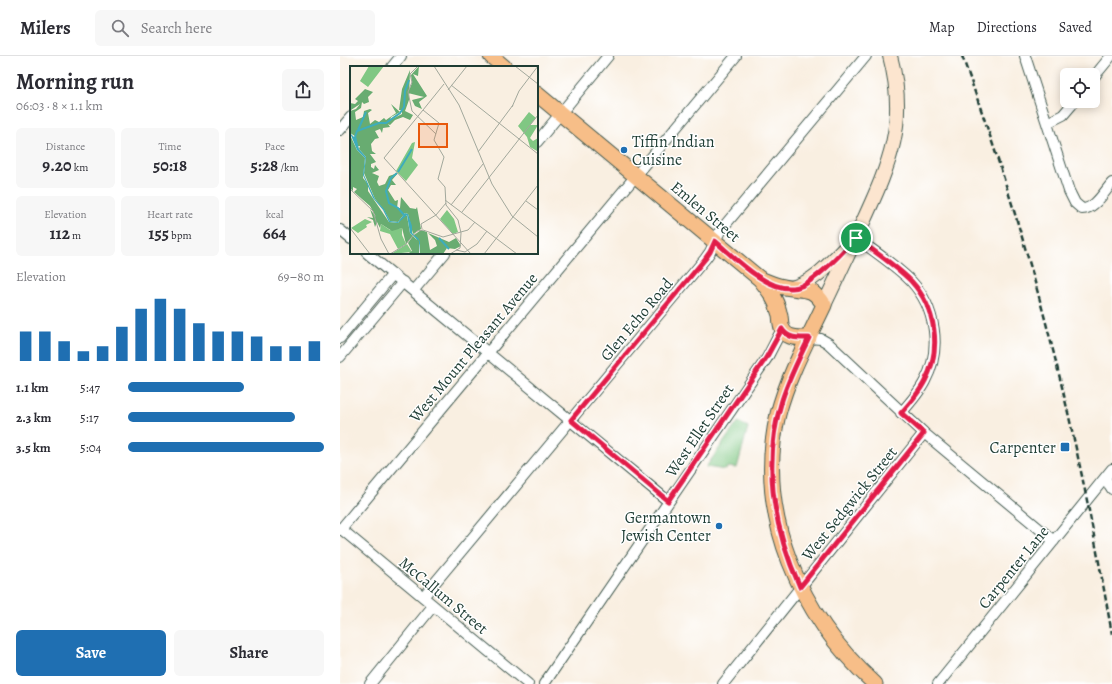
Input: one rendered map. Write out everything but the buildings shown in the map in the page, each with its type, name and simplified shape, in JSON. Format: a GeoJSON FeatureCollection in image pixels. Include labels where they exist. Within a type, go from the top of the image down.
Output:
{"type":"FeatureCollection","features":[{"type":"Feature","properties":{"kind":"main road"},"geometry":{"type":"LineString","coordinates":[[875,684],[831,637],[813,611],[800,587],[785,552],[779,531],[774,503],[771,469],[775,433],[782,400],[794,368],[884,176],[893,144],[897,104],[895,76],[890,56]]}},
{"type":"Feature","properties":{"kind":"main road","name":"Emlen Street"},"geometry":{"type":"LineString","coordinates":[[538,95],[760,279],[772,294],[780,313],[782,329]]}},
{"type":"Feature","properties":{"kind":"main road"},"geometry":{"type":"LineString","coordinates":[[780,313],[782,301],[792,288],[802,286],[813,279],[856,238]]}},
{"type":"Feature","properties":{"kind":"main road","name":"Emlen Street"},"geometry":{"type":"LineString","coordinates":[[760,279],[777,286],[811,291],[820,297],[824,305]]}},
{"type":"Feature","properties":{"kind":"main road"},"geometry":{"type":"LineString","coordinates":[[782,329],[786,335],[790,337],[809,338]]}},
{"type":"Feature","properties":{"kind":"street"},"geometry":{"type":"LineString","coordinates":[[393,66],[401,56]]}},
{"type":"Feature","properties":{"kind":"street"},"geometry":{"type":"LineString","coordinates":[[538,141],[608,56]]}},
{"type":"Feature","properties":{"kind":"street","name":"West Mount Pleasant Avenue"},"geometry":{"type":"LineString","coordinates":[[340,529],[736,56]]}},
{"type":"Feature","properties":{"kind":"street","name":"Glen Echo Road"},"geometry":{"type":"LineString","coordinates":[[423,597],[705,259],[720,231],[866,56]]}},
{"type":"Feature","properties":{"kind":"street"},"geometry":{"type":"LineString","coordinates":[[1025,56],[1069,191],[1075,203],[1082,209],[1092,206],[1112,183]]}},
{"type":"Feature","properties":{"kind":"street"},"geometry":{"type":"LineString","coordinates":[[1100,69],[1111,56]]}},
{"type":"Feature","properties":{"kind":"street"},"geometry":{"type":"LineString","coordinates":[[1047,122],[1062,115],[1068,108]]}},
{"type":"Feature","properties":{"kind":"street"},"geometry":{"type":"LineString","coordinates":[[340,130],[350,118]]}},
{"type":"Feature","properties":{"kind":"street"},"geometry":{"type":"LineString","coordinates":[[340,230],[350,239]]}},
{"type":"Feature","properties":{"kind":"street"},"geometry":{"type":"LineString","coordinates":[[856,238],[911,281],[924,300],[932,318],[935,344],[931,366],[923,386],[901,413]]}},
{"type":"Feature","properties":{"kind":"street"},"geometry":{"type":"LineString","coordinates":[[368,254],[668,501]]}},
{"type":"Feature","properties":{"kind":"street"},"geometry":{"type":"LineString","coordinates":[[413,291],[444,254]]}},
{"type":"Feature","properties":{"kind":"street"},"geometry":{"type":"LineString","coordinates":[[340,338],[393,274]]}},
{"type":"Feature","properties":{"kind":"street"},"geometry":{"type":"LineString","coordinates":[[340,357],[403,282]]}},
{"type":"Feature","properties":{"kind":"street","name":"West Ellet Street"},"geometry":{"type":"LineString","coordinates":[[544,684],[766,358],[782,329]]}},
{"type":"Feature","properties":{"kind":"street"},"geometry":{"type":"LineString","coordinates":[[809,338],[822,339],[828,343],[901,413],[1054,541]]}},
{"type":"Feature","properties":{"kind":"street","name":"West Sedgwick Street"},"geometry":{"type":"LineString","coordinates":[[723,684],[924,433]]}},
{"type":"Feature","properties":{"kind":"street","name":"Carpenter Lane"},"geometry":{"type":"LineString","coordinates":[[938,684],[1112,469]]}},
{"type":"Feature","properties":{"kind":"street"},"geometry":{"type":"LineString","coordinates":[[1105,478],[1112,489]]}},
{"type":"Feature","properties":{"kind":"street","name":"McCallum Street"},"geometry":{"type":"LineString","coordinates":[[340,529],[528,684]]}},
{"type":"Feature","properties":{"kind":"street"},"geometry":{"type":"LineString","coordinates":[[370,684],[433,606]]}},
{"type":"Feature","properties":{"kind":"green space"},"geometry":{"type":"Polygon","coordinates":[[[738,422],[748,427],[737,468],[727,467],[726,470],[706,467],[738,422]]]}},
{"type":"Feature","properties":{"kind":"railway"},"geometry":{"type":"LineString","coordinates":[[962,56],[1010,196],[1050,339],[1084,485],[1112,634]]}},
{"type":"Feature","properties":{"kind":"place","name":"Tiffin Indian Cuisine"},"geometry":{"type":"Point","coordinates":[624,150]}},
{"type":"Feature","properties":{"kind":"place","name":"Carpenter"},"geometry":{"type":"Point","coordinates":[1065,447]}},
{"type":"Feature","properties":{"kind":"place","name":"Germantown Jewish Center"},"geometry":{"type":"Point","coordinates":[719,526]}},
{"type":"Feature","properties":{"kind":"route"},"geometry":{"type":"LineString","coordinates":[[856,238],[911,281],[921,294],[930,312],[934,330],[935,350],[929,374],[923,386],[901,413],[924,433],[800,587],[785,552],[776,520],[771,469],[772,450],[782,400],[794,368],[809,338],[790,337],[786,335],[782,329],[772,349],[668,501],[571,420],[705,259],[715,241],[760,279],[777,286],[792,288],[802,286],[813,279],[856,238]]}}]}
